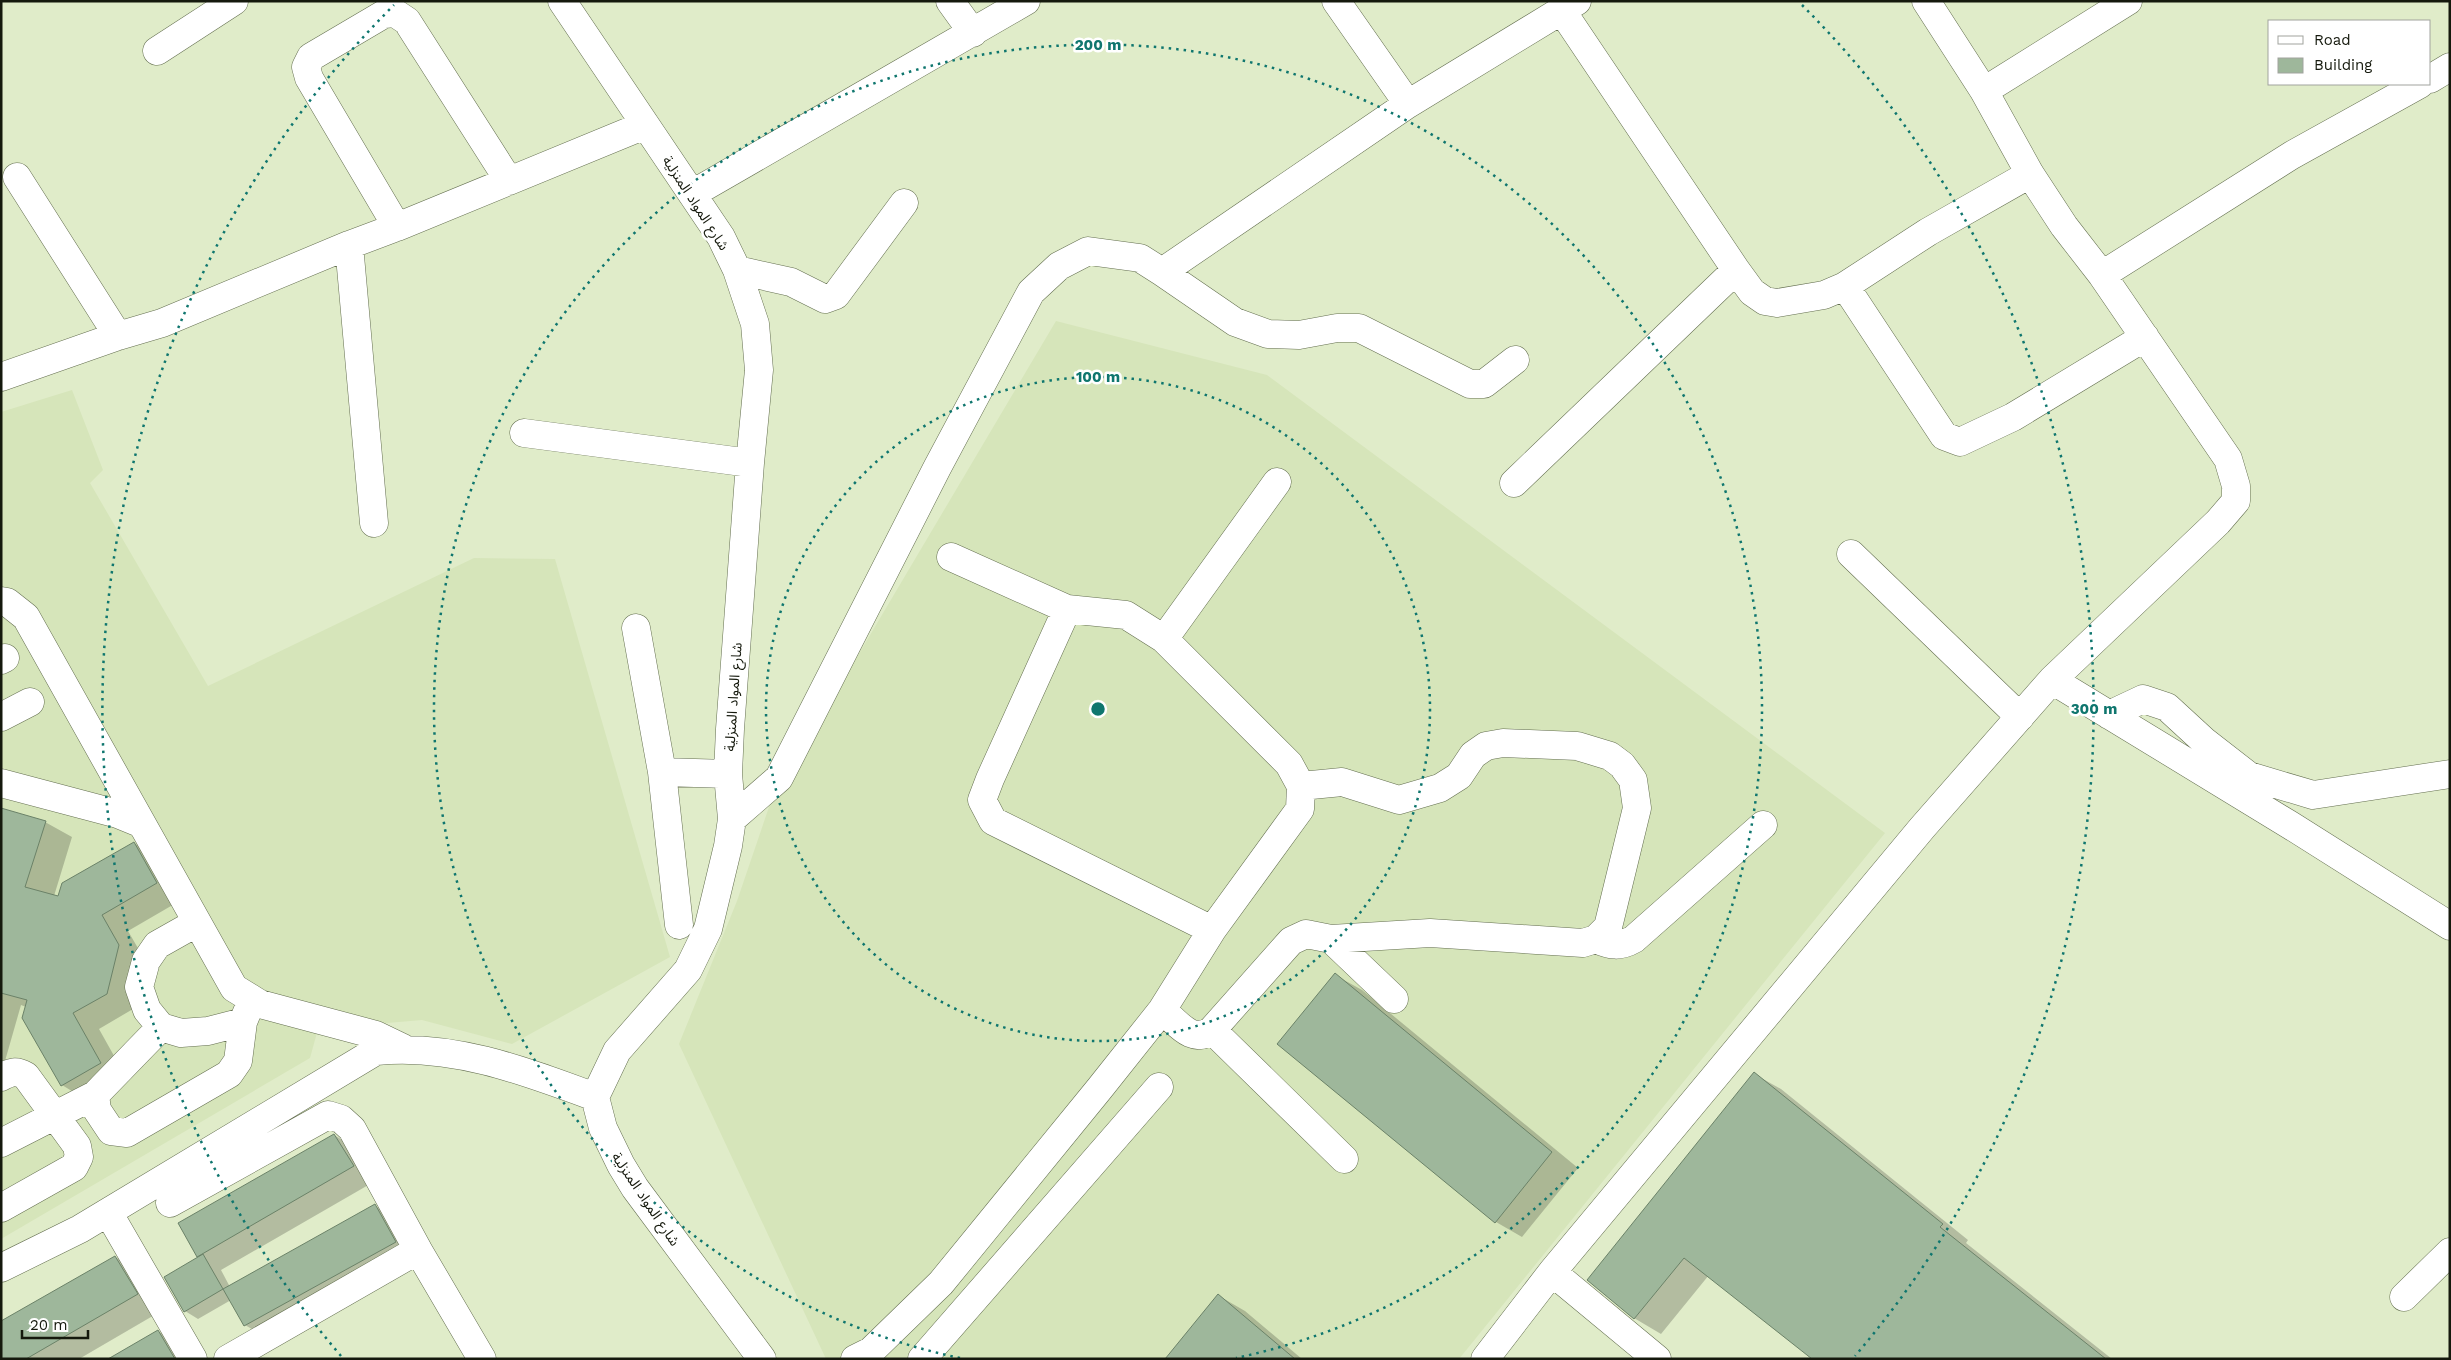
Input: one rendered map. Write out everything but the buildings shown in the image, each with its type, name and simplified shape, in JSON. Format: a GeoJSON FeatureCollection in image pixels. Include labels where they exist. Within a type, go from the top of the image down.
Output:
{"type":"FeatureCollection","features":[{"type":"Feature","properties":{"kind":"street"},"geometry":{"type":"LineString","coordinates":[[157,51],[234,1]]}},
{"type":"Feature","properties":{"kind":"street","name":"شارع المواد المنزلية"},"geometry":{"type":"LineString","coordinates":[[562,1],[722,238],[737,270],[755,324],[759,370],[750,463],[728,774],[732,819],[728,846],[708,929],[688,970],[617,1052],[595,1097],[603,1128],[630,1180],[657,1220],[762,1359]]}},
{"type":"Feature","properties":{"kind":"street"},"geometry":{"type":"LineString","coordinates":[[950,1],[973,33]]}},
{"type":"Feature","properties":{"kind":"street"},"geometry":{"type":"LineString","coordinates":[[692,194],[1026,1]]}},
{"type":"Feature","properties":{"kind":"street"},"geometry":{"type":"LineString","coordinates":[[1336,1],[1408,104]]}},
{"type":"Feature","properties":{"kind":"street"},"geometry":{"type":"LineString","coordinates":[[1486,1359],[1552,1272],[1922,828],[2052,680],[2218,522],[2236,501],[2236,486],[2228,459],[2102,275],[2064,226],[2030,174],[1984,91],[1926,1]]}},
{"type":"Feature","properties":{"kind":"street"},"geometry":{"type":"LineString","coordinates":[[1984,91],[2128,1]]}},
{"type":"Feature","properties":{"kind":"street"},"geometry":{"type":"LineString","coordinates":[[1162,272],[1408,104],[1570,6],[1736,270],[1752,292],[1765,301],[1777,303],[1824,295],[1845,286],[1928,232],[2030,174]]}},
{"type":"Feature","properties":{"kind":"street"},"geometry":{"type":"LineString","coordinates":[[398,227],[309,78],[306,67],[311,57],[384,14],[394,13],[407,21],[509,181]]}},
{"type":"Feature","properties":{"kind":"street"},"geometry":{"type":"LineString","coordinates":[[2431,77],[2450,67]]}},
{"type":"Feature","properties":{"kind":"street"},"geometry":{"type":"LineString","coordinates":[[2102,275],[2292,155],[2418,85]]}},
{"type":"Feature","properties":{"kind":"street"},"geometry":{"type":"LineString","coordinates":[[1,377],[118,336],[162,324],[349,245],[398,227],[645,125]]}},
{"type":"Feature","properties":{"kind":"street"},"geometry":{"type":"LineString","coordinates":[[17,177],[118,336]]}},
{"type":"Feature","properties":{"kind":"street"},"geometry":{"type":"LineString","coordinates":[[737,270],[791,282],[825,299],[831,299],[836,295],[904,203]]}},
{"type":"Feature","properties":{"kind":"street"},"geometry":{"type":"LineString","coordinates":[[349,245],[374,523]]}},
{"type":"Feature","properties":{"kind":"street"},"geometry":{"type":"LineString","coordinates":[[732,819],[779,778],[937,468],[1031,292],[1059,266],[1088,251],[1140,258],[1235,322],[1268,334],[1299,335],[1337,328],[1358,328],[1470,384],[1484,384],[1515,360]]}},
{"type":"Feature","properties":{"kind":"street"},"geometry":{"type":"LineString","coordinates":[[1514,483],[1736,270]]}},
{"type":"Feature","properties":{"kind":"street"},"geometry":{"type":"LineString","coordinates":[[1845,286],[1944,436],[1960,442],[2012,417],[2145,338]]}},
{"type":"Feature","properties":{"kind":"street"},"geometry":{"type":"LineString","coordinates":[[524,433],[750,463]]}},
{"type":"Feature","properties":{"kind":"street"},"geometry":{"type":"LineString","coordinates":[[1164,639],[1277,482]]}},
{"type":"Feature","properties":{"kind":"street"},"geometry":{"type":"LineString","coordinates":[[1851,554],[2020,717]]}},
{"type":"Feature","properties":{"kind":"street"},"geometry":{"type":"LineString","coordinates":[[855,1359],[871,1351],[941,1283],[1162,1010],[1212,930],[1300,809],[1301,786],[1289,764],[1164,639],[1126,615],[1067,610],[951,557]]}},
{"type":"Feature","properties":{"kind":"street"},"geometry":{"type":"LineString","coordinates":[[1,601],[7,602],[26,616],[140,823],[247,1011],[238,1061],[229,1074],[127,1133],[111,1131],[97,1110],[96,1095]]}},
{"type":"Feature","properties":{"kind":"street"},"geometry":{"type":"LineString","coordinates":[[1067,610],[982,800],[993,821],[1212,930]]}},
{"type":"Feature","properties":{"kind":"street"},"geometry":{"type":"LineString","coordinates":[[636,628],[662,772],[679,925]]}},
{"type":"Feature","properties":{"kind":"street"},"geometry":{"type":"LineString","coordinates":[[2052,680],[2450,926]]}},
{"type":"Feature","properties":{"kind":"street"},"geometry":{"type":"LineString","coordinates":[[2109,715],[2143,699],[2167,706],[2204,741],[2249,776],[2313,795],[2450,774]]}},
{"type":"Feature","properties":{"kind":"street"},"geometry":{"type":"LineString","coordinates":[[1,717],[30,702]]}},
{"type":"Feature","properties":{"kind":"street"},"geometry":{"type":"LineString","coordinates":[[1162,1010],[1194,1036],[1204,1036],[1212,1030],[1291,941],[1306,934],[1331,938],[1430,933],[1583,943],[1596,939],[1608,927],[1637,808],[1633,780],[1622,765],[1610,756],[1577,746],[1503,742],[1486,746],[1473,755],[1459,776],[1440,788],[1399,800],[1342,782],[1301,786]]}},
{"type":"Feature","properties":{"kind":"street"},"geometry":{"type":"LineString","coordinates":[[662,772],[728,774]]}},
{"type":"Feature","properties":{"kind":"street"},"geometry":{"type":"LineString","coordinates":[[1,783],[118,814],[140,823]]}},
{"type":"Feature","properties":{"kind":"street"},"geometry":{"type":"LineString","coordinates":[[1596,939],[1608,945],[1622,945],[1634,939],[1763,825]]}},
{"type":"Feature","properties":{"kind":"street"},"geometry":{"type":"LineString","coordinates":[[196,923],[157,945],[146,961],[139,987],[147,1010],[161,1027],[181,1033],[208,1030],[247,1011],[376,1036],[404,1048]]}},
{"type":"Feature","properties":{"kind":"street"},"geometry":{"type":"LineString","coordinates":[[1331,938],[1394,999]]}},
{"type":"Feature","properties":{"kind":"street"},"geometry":{"type":"LineString","coordinates":[[1,1143],[55,1114],[96,1095],[161,1027]]}},
{"type":"Feature","properties":{"kind":"street"},"geometry":{"type":"LineString","coordinates":[[1212,1030],[1344,1158]]}},
{"type":"Feature","properties":{"kind":"street"},"geometry":{"type":"LineString","coordinates":[[1,1268],[108,1212],[376,1051],[404,1048],[456,1054],[521,1071],[595,1097]]}},
{"type":"Feature","properties":{"kind":"street"},"geometry":{"type":"LineString","coordinates":[[1,1077],[10,1072],[19,1072],[26,1076],[55,1114],[76,1146],[79,1157],[74,1167],[1,1208]]}},
{"type":"Feature","properties":{"kind":"street"},"geometry":{"type":"LineString","coordinates":[[922,1359],[1159,1087]]}},
{"type":"Feature","properties":{"kind":"street"},"geometry":{"type":"LineString","coordinates":[[170,1203],[328,1115],[341,1119],[352,1129],[418,1250],[482,1359]]}},
{"type":"Feature","properties":{"kind":"street"},"geometry":{"type":"LineString","coordinates":[[108,1212],[193,1359]]}},
{"type":"Feature","properties":{"kind":"street"},"geometry":{"type":"LineString","coordinates":[[228,1359],[418,1250]]}},
{"type":"Feature","properties":{"kind":"street"},"geometry":{"type":"LineString","coordinates":[[2404,1297],[2450,1252]]}},
{"type":"Feature","properties":{"kind":"street"},"geometry":{"type":"LineString","coordinates":[[1552,1272],[1658,1359]]}},
{"type":"Feature","properties":{"kind":"shaded area"},"geometry":{"type":"Polygon","coordinates":[[[1056,321],[1267,375],[1885,833],[1459,1359],[826,1359],[679,1044],[737,901],[770,804],[1056,321]]]}},
{"type":"Feature","properties":{"kind":"shaded area"},"geometry":{"type":"Polygon","coordinates":[[[72,390],[103,470],[90,483],[208,686],[474,558],[555,559],[670,957],[512,1044],[422,1020],[318,1029],[310,1058],[1,1239],[1,412],[72,390]]]}}]}
